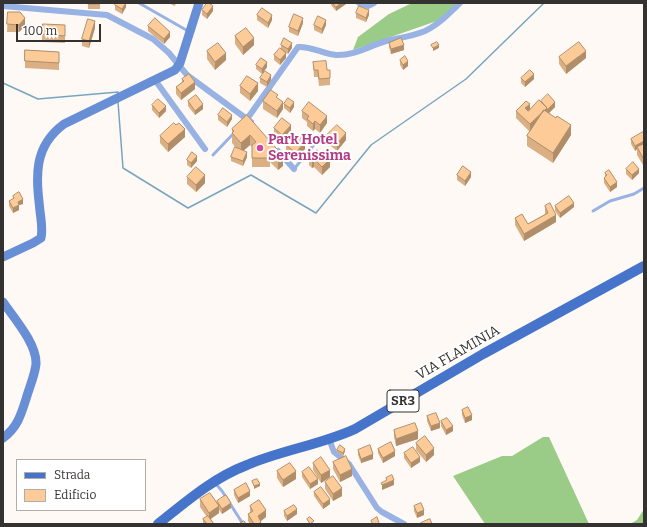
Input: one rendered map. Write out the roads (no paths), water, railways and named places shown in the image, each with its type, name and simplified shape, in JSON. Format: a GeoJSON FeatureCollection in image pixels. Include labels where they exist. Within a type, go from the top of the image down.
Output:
{"type":"FeatureCollection","features":[{"type":"Feature","properties":{"kind":"main road","name":"VIA FLAMINIA"},"geometry":{"type":"LineString","coordinates":[[158,524],[213,481],[253,462],[329,439],[360,426],[483,354],[644,266]]}},
{"type":"Feature","properties":{"kind":"street"},"geometry":{"type":"LineString","coordinates":[[3,257],[33,243],[40,238],[42,227],[38,175],[40,159],[50,137],[60,128],[91,111],[175,70],[179,65],[199,3]]}},
{"type":"Feature","properties":{"kind":"street"},"geometry":{"type":"LineString","coordinates":[[359,3],[368,6],[374,3]]}},
{"type":"Feature","properties":{"kind":"street"},"geometry":{"type":"LineString","coordinates":[[248,119],[298,47],[328,54],[352,54],[384,42],[425,31],[438,23],[460,3]]}},
{"type":"Feature","properties":{"kind":"street"},"geometry":{"type":"LineString","coordinates":[[3,6],[107,15],[153,39],[169,53],[187,75],[248,119],[258,129]]}},
{"type":"Feature","properties":{"kind":"street"},"geometry":{"type":"LineString","coordinates":[[155,80],[205,149]]}},
{"type":"Feature","properties":{"kind":"street"},"geometry":{"type":"LineString","coordinates":[[273,146],[294,169]]}},
{"type":"Feature","properties":{"kind":"street"},"geometry":{"type":"LineString","coordinates":[[3,302],[28,338],[36,358],[34,374],[19,419],[14,428],[3,438]]}},
{"type":"Feature","properties":{"kind":"street"},"geometry":{"type":"LineString","coordinates":[[329,439],[336,453],[349,464],[377,508],[404,524]]}},
{"type":"Feature","properties":{"kind":"lane"},"geometry":{"type":"LineString","coordinates":[[139,3],[190,32]]}},
{"type":"Feature","properties":{"kind":"lane"},"geometry":{"type":"LineString","coordinates":[[242,124],[248,119]]}},
{"type":"Feature","properties":{"kind":"lane"},"geometry":{"type":"LineString","coordinates":[[213,155],[238,130]]}},
{"type":"Feature","properties":{"kind":"lane"},"geometry":{"type":"LineString","coordinates":[[294,169],[317,140]]}},
{"type":"Feature","properties":{"kind":"lane"},"geometry":{"type":"LineString","coordinates":[[593,211],[610,201],[634,194],[644,188]]}},
{"type":"Feature","properties":{"kind":"lane"},"geometry":{"type":"LineString","coordinates":[[213,481],[222,491],[243,524]]}},
{"type":"Feature","properties":{"kind":"waterway"},"geometry":{"type":"LineString","coordinates":[[118,102],[123,168],[188,208],[251,175],[316,213],[371,145],[466,79],[544,3]]}},
{"type":"Feature","properties":{"kind":"waterway"},"geometry":{"type":"LineString","coordinates":[[3,83],[38,99],[118,92],[118,94]]}},
{"type":"Feature","properties":{"kind":"place","name":"Park Hotel Serenissima"},"geometry":{"type":"Point","coordinates":[260,148]}}]}
